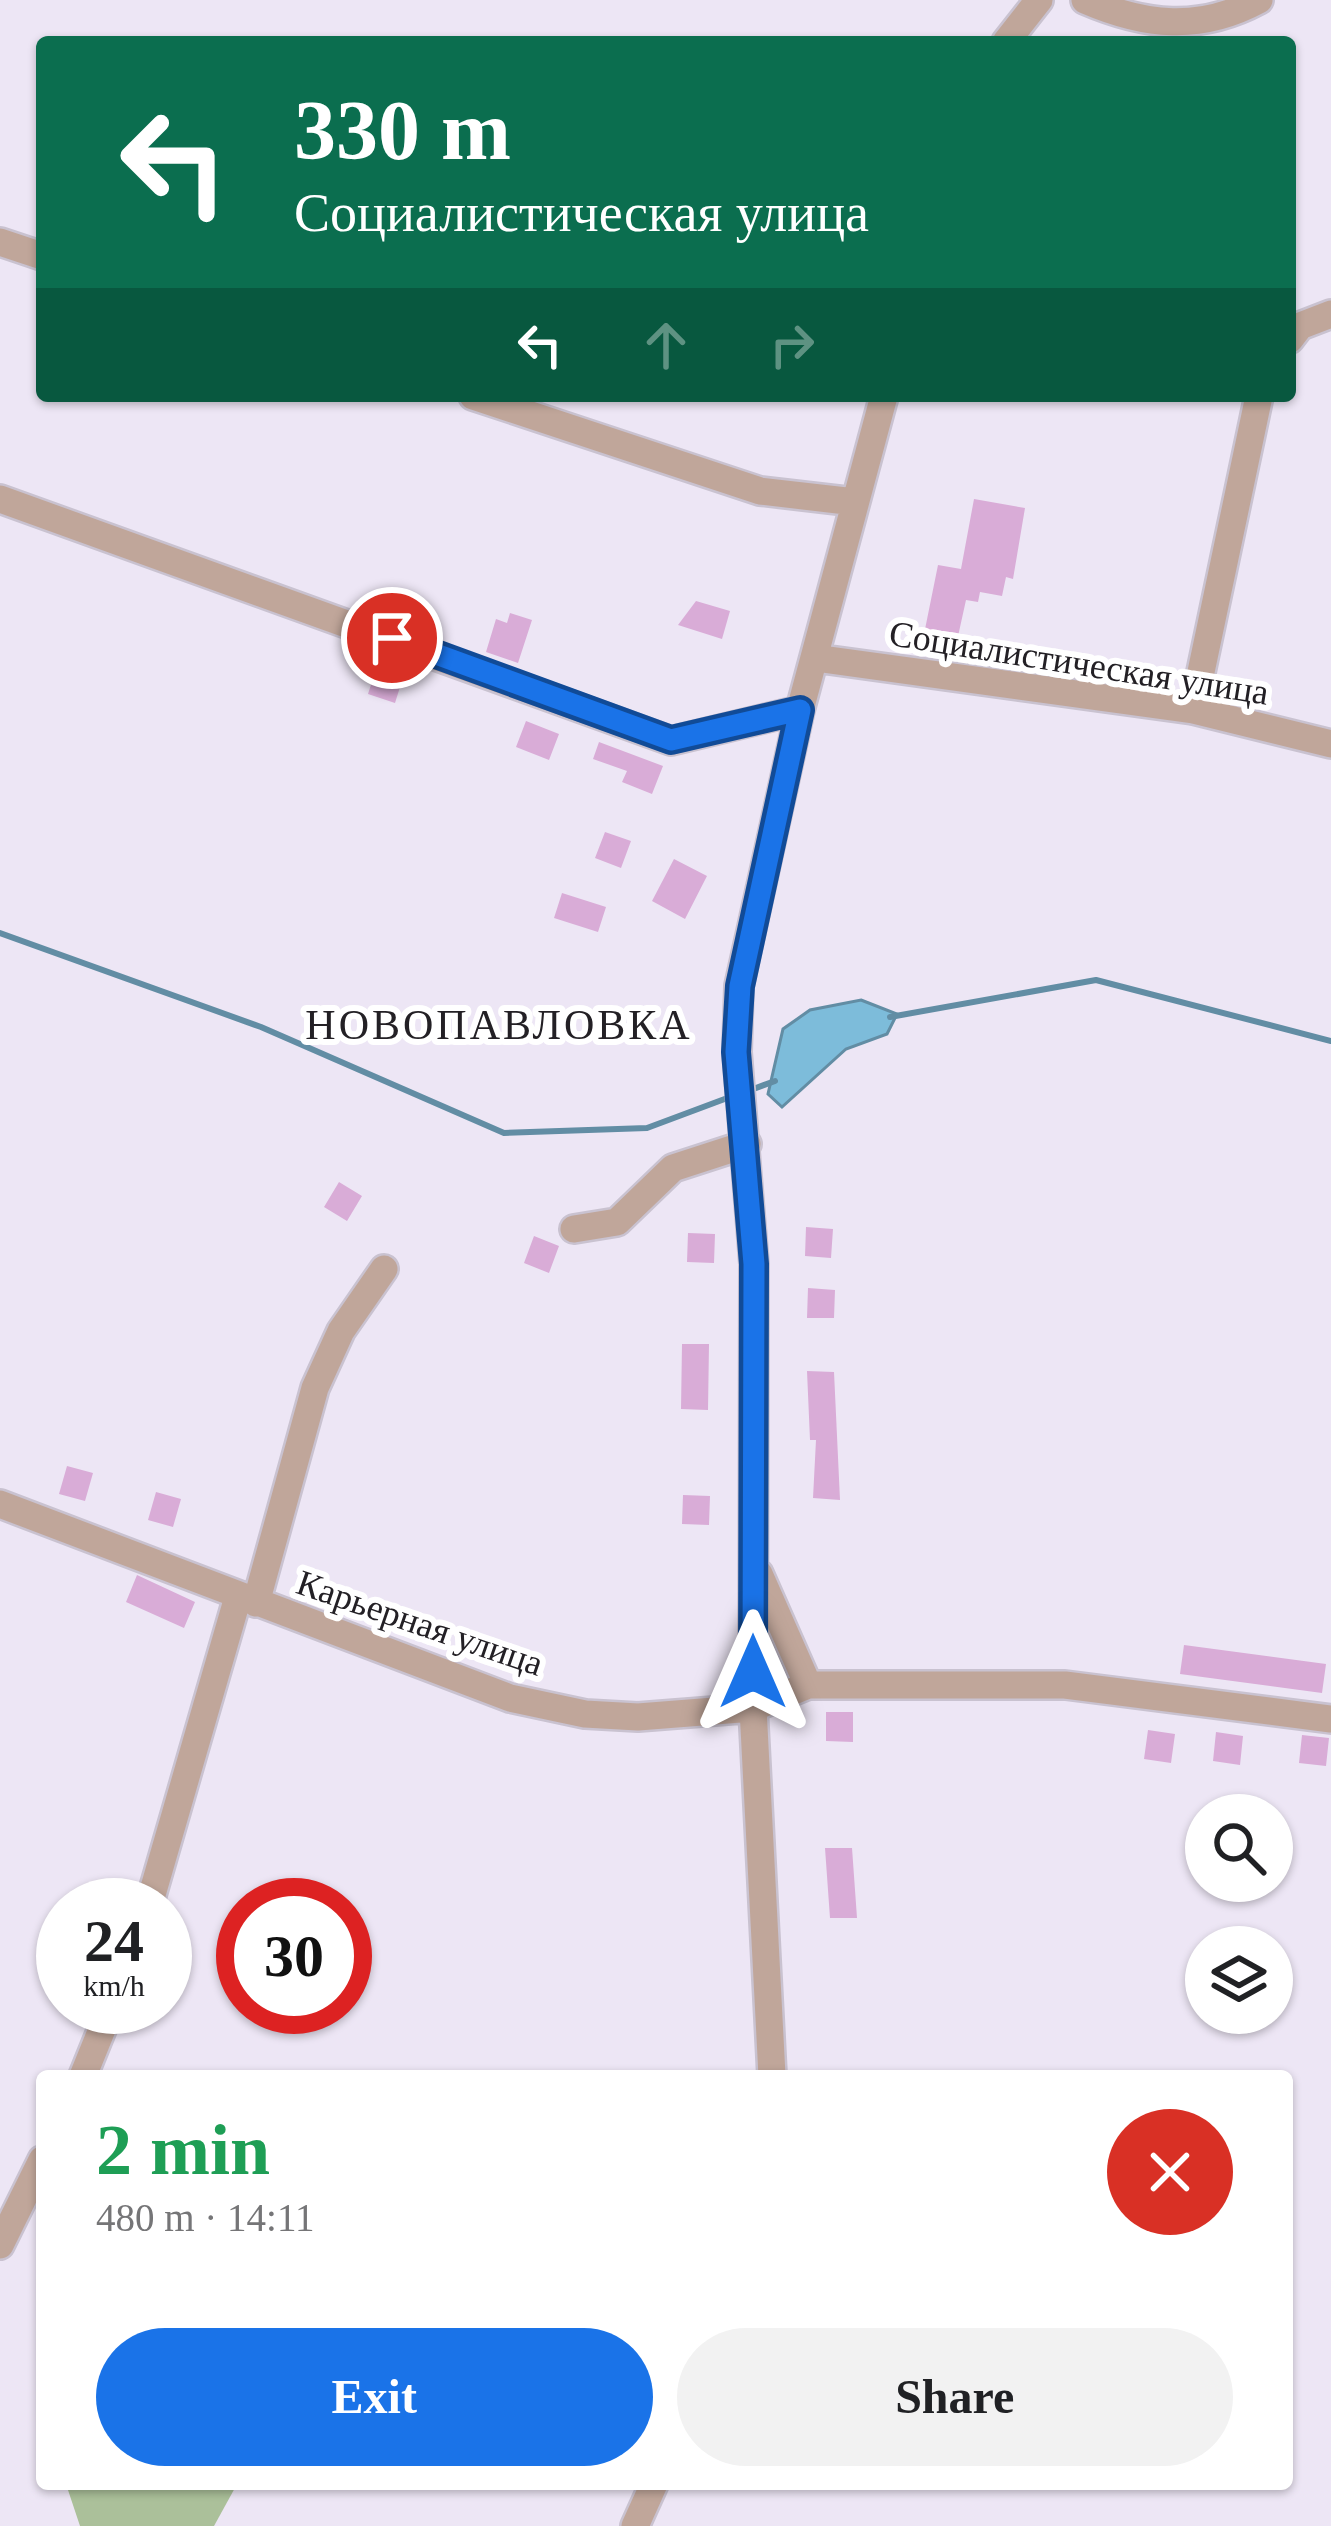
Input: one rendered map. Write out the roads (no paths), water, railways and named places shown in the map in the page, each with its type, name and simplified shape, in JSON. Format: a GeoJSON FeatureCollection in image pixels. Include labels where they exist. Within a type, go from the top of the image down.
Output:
{"type":"FeatureCollection","features":[{"type":"Feature","properties":{"kind":"street"},"geometry":{"type":"LineString","coordinates":[[1011,36],[1039,0]]}},
{"type":"Feature","properties":{"kind":"street"},"geometry":{"type":"LineString","coordinates":[[1085,0],[1124,17],[1194,25],[1229,16],[1258,0]]}},
{"type":"Feature","properties":{"kind":"street"},"geometry":{"type":"LineString","coordinates":[[0,242],[36,254]]}},
{"type":"Feature","properties":{"kind":"street"},"geometry":{"type":"LineString","coordinates":[[1296,331],[1331,314]]}},
{"type":"Feature","properties":{"kind":"street"},"geometry":{"type":"LineString","coordinates":[[490,402],[760,491],[855,502]]}},
{"type":"Feature","properties":{"kind":"street"},"geometry":{"type":"LineString","coordinates":[[772,2070],[753,1708],[754,1264],[736,1052],[740,986],[800,710],[882,402]]}},
{"type":"Feature","properties":{"kind":"street"},"geometry":{"type":"LineString","coordinates":[[1193,710],[1258,402]]}},
{"type":"Feature","properties":{"kind":"street"},"geometry":{"type":"LineString","coordinates":[[0,499],[656,736],[689,740],[746,720],[800,710]]}},
{"type":"Feature","properties":{"kind":"street","name":"Социалистическая улица"},"geometry":{"type":"LineString","coordinates":[[815,658],[1193,710],[1331,744]]}},
{"type":"Feature","properties":{"kind":"street"},"geometry":{"type":"LineString","coordinates":[[574,1229],[617,1222],[673,1168],[746,1133]]}},
{"type":"Feature","properties":{"kind":"street"},"geometry":{"type":"LineString","coordinates":[[158,1878],[315,1388],[340,1331],[385,1269]]}},
{"type":"Feature","properties":{"kind":"street","name":"Карьерная улица"},"geometry":{"type":"LineString","coordinates":[[0,1504],[510,1698],[586,1714],[753,1708],[808,1685],[1065,1685],[1331,1719]]}},
{"type":"Feature","properties":{"kind":"street"},"geometry":{"type":"LineString","coordinates":[[753,1561],[808,1685]]}},
{"type":"Feature","properties":{"kind":"street"},"geometry":{"type":"LineString","coordinates":[[85,2070],[100,2034]]}},
{"type":"Feature","properties":{"kind":"street"},"geometry":{"type":"LineString","coordinates":[[0,2246],[36,2172]]}},
{"type":"Feature","properties":{"kind":"street"},"geometry":{"type":"LineString","coordinates":[[635,2526],[651,2490]]}},
{"type":"Feature","properties":{"kind":"water"},"geometry":{"type":"Polygon","coordinates":[[[861,1000],[897,1014],[887,1034],[846,1049],[782,1107],[768,1094],[783,1029],[810,1010],[861,1000]]]}},
{"type":"Feature","properties":{"kind":"waterway"},"geometry":{"type":"LineString","coordinates":[[0,933],[261,1027],[504,1133],[647,1128],[730,1097]]}},
{"type":"Feature","properties":{"kind":"waterway"},"geometry":{"type":"LineString","coordinates":[[890,1017],[1096,980],[1331,1041]]}},
{"type":"Feature","properties":{"kind":"waterway"},"geometry":{"type":"LineString","coordinates":[[748,1091],[775,1081]]}},
{"type":"Feature","properties":{"kind":"district","name":"НОВОПАВЛОВКА"},"geometry":{"type":"Point","coordinates":[499,1025]}}]}
